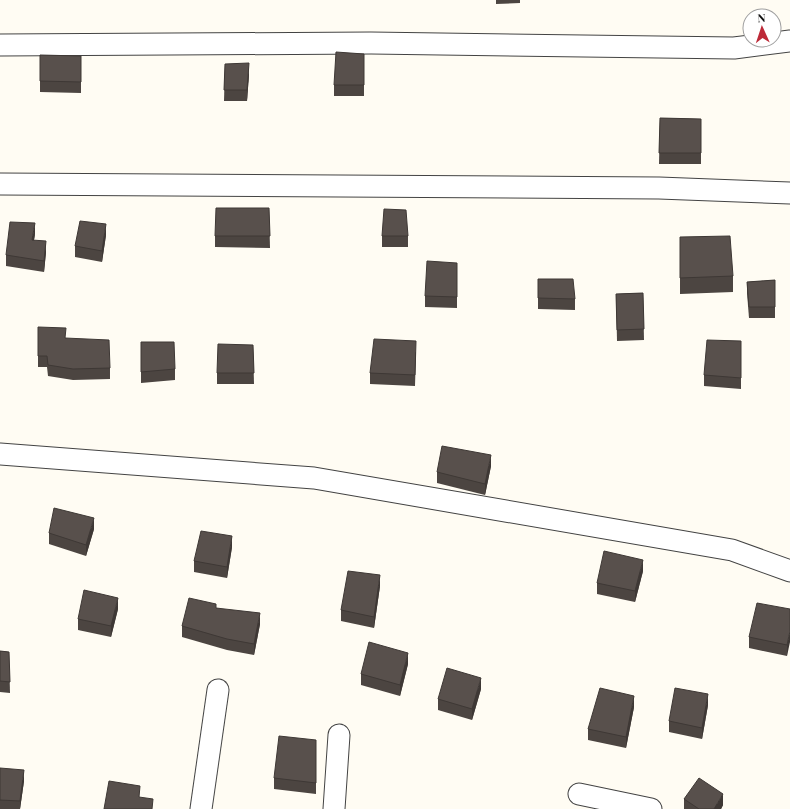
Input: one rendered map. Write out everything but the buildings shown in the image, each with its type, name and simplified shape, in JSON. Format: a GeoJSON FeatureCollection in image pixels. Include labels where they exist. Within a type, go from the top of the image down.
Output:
{"type":"FeatureCollection","features":[{"type":"Feature","properties":{"kind":"street"},"geometry":{"type":"LineString","coordinates":[[0,45],[371,43],[734,48],[790,41]]}},
{"type":"Feature","properties":{"kind":"street"},"geometry":{"type":"LineString","coordinates":[[0,184],[659,188],[790,193]]}},
{"type":"Feature","properties":{"kind":"street"},"geometry":{"type":"LineString","coordinates":[[0,454],[314,478],[732,550],[790,571]]}},
{"type":"Feature","properties":{"kind":"street"},"geometry":{"type":"LineString","coordinates":[[201,809],[218,690]]}},
{"type":"Feature","properties":{"kind":"street"},"geometry":{"type":"LineString","coordinates":[[334,809],[339,735]]}},
{"type":"Feature","properties":{"kind":"street"},"geometry":{"type":"LineString","coordinates":[[579,794],[650,809]]}}]}
